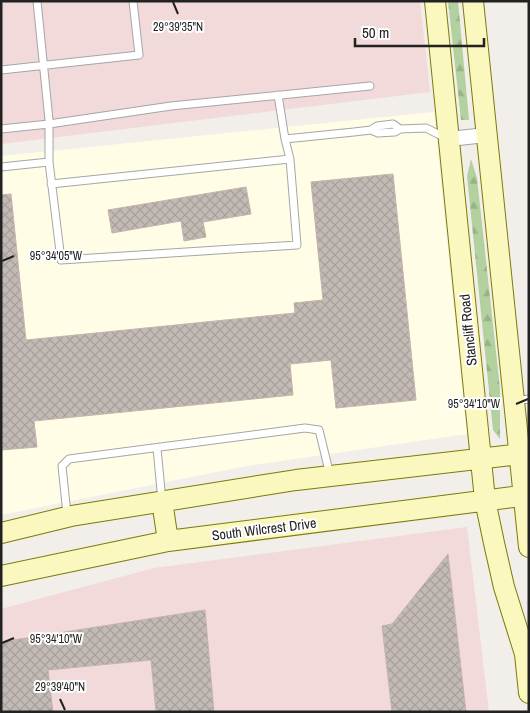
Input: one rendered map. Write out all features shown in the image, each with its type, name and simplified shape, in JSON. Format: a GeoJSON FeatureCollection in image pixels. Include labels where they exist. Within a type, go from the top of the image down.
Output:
{"type":"FeatureCollection","features":[{"type":"Feature","properties":{"kind":"street","name":"Stancliff Road"},"geometry":{"type":"LineString","coordinates":[[435,1],[485,500],[504,587],[525,654],[529,693]]}},
{"type":"Feature","properties":{"kind":"street"},"geometry":{"type":"LineString","coordinates":[[472,1],[486,135],[522,400],[529,547]]}},
{"type":"Feature","properties":{"kind":"street"},"geometry":{"type":"LineString","coordinates":[[449,139],[486,135]]}},
{"type":"Feature","properties":{"kind":"street"},"geometry":{"type":"LineString","coordinates":[[1,533],[67,517],[296,480],[524,454]]}},
{"type":"Feature","properties":{"kind":"street","name":"South Wilcrest Drive"},"geometry":{"type":"LineString","coordinates":[[1,576],[168,541],[526,496]]}},
{"type":"Feature","properties":{"kind":"street"},"geometry":{"type":"LineString","coordinates":[[162,501],[168,541]]}},
{"type":"Feature","properties":{"kind":"street","name":"Stancliff Road"},"geometry":{"type":"LineString","coordinates":[[525,654],[529,631]]}},
{"type":"Feature","properties":{"kind":"lane"},"geometry":{"type":"LineString","coordinates":[[37,1],[49,124],[49,162],[61,260],[297,245],[290,160],[278,95]]}},
{"type":"Feature","properties":{"kind":"lane"},"geometry":{"type":"LineString","coordinates":[[1,70],[139,55],[133,1]]}},
{"type":"Feature","properties":{"kind":"lane"},"geometry":{"type":"LineString","coordinates":[[1,129],[171,106],[370,86]]}},
{"type":"Feature","properties":{"kind":"lane"},"geometry":{"type":"LineString","coordinates":[[285,139],[371,130],[378,133],[395,132],[400,129],[426,128],[449,139]]}},
{"type":"Feature","properties":{"kind":"lane"},"geometry":{"type":"LineString","coordinates":[[52,184],[290,160]]}},
{"type":"Feature","properties":{"kind":"lane"},"geometry":{"type":"LineString","coordinates":[[1,167],[49,162]]}},
{"type":"Feature","properties":{"kind":"lane"},"geometry":{"type":"LineString","coordinates":[[67,517],[62,466],[69,459],[305,428],[319,430],[330,476]]}},
{"type":"Feature","properties":{"kind":"lane"},"geometry":{"type":"LineString","coordinates":[[157,448],[162,501]]}},
{"type":"Feature","properties":{"kind":"shaded area"},"geometry":{"type":"Polygon","coordinates":[[[1,1],[420,1],[430,92],[1,144],[1,1]]]}},
{"type":"Feature","properties":{"kind":"shaded area"},"geometry":{"type":"Polygon","coordinates":[[[434,112],[467,434],[247,466],[1,515],[1,156],[434,112]]]}},
{"type":"Feature","properties":{"kind":"shaded area"},"geometry":{"type":"Polygon","coordinates":[[[467,527],[489,712],[1,712],[1,609],[154,568],[467,527]]]}},
{"type":"Feature","properties":{"kind":"green space"},"geometry":{"type":"Polygon","coordinates":[[[448,1],[458,1],[469,120],[461,120],[448,1]]]}},
{"type":"Feature","properties":{"kind":"green space"},"geometry":{"type":"Polygon","coordinates":[[[471,159],[477,178],[500,389],[500,439],[493,430],[467,176],[471,159]]]}},
{"type":"Feature","properties":{"kind":"building"},"geometry":{"type":"Polygon","coordinates":[[[393,174],[416,400],[336,408],[331,360],[290,364],[293,395],[34,421],[37,447],[1,450],[1,195],[11,194],[26,340],[295,313],[294,303],[323,300],[311,182],[393,174]]]}},
{"type":"Feature","properties":{"kind":"building"},"geometry":{"type":"Polygon","coordinates":[[[246,187],[251,214],[203,222],[206,237],[184,241],[181,221],[112,233],[108,210],[246,187]]]}},
{"type":"Feature","properties":{"kind":"building"},"geometry":{"type":"Polygon","coordinates":[[[448,554],[466,712],[392,712],[382,626],[392,624],[448,554]]]}},
{"type":"Feature","properties":{"kind":"building"},"geometry":{"type":"Polygon","coordinates":[[[205,610],[214,712],[156,712],[151,660],[48,670],[53,712],[1,712],[1,642],[205,610]]]}}]}
